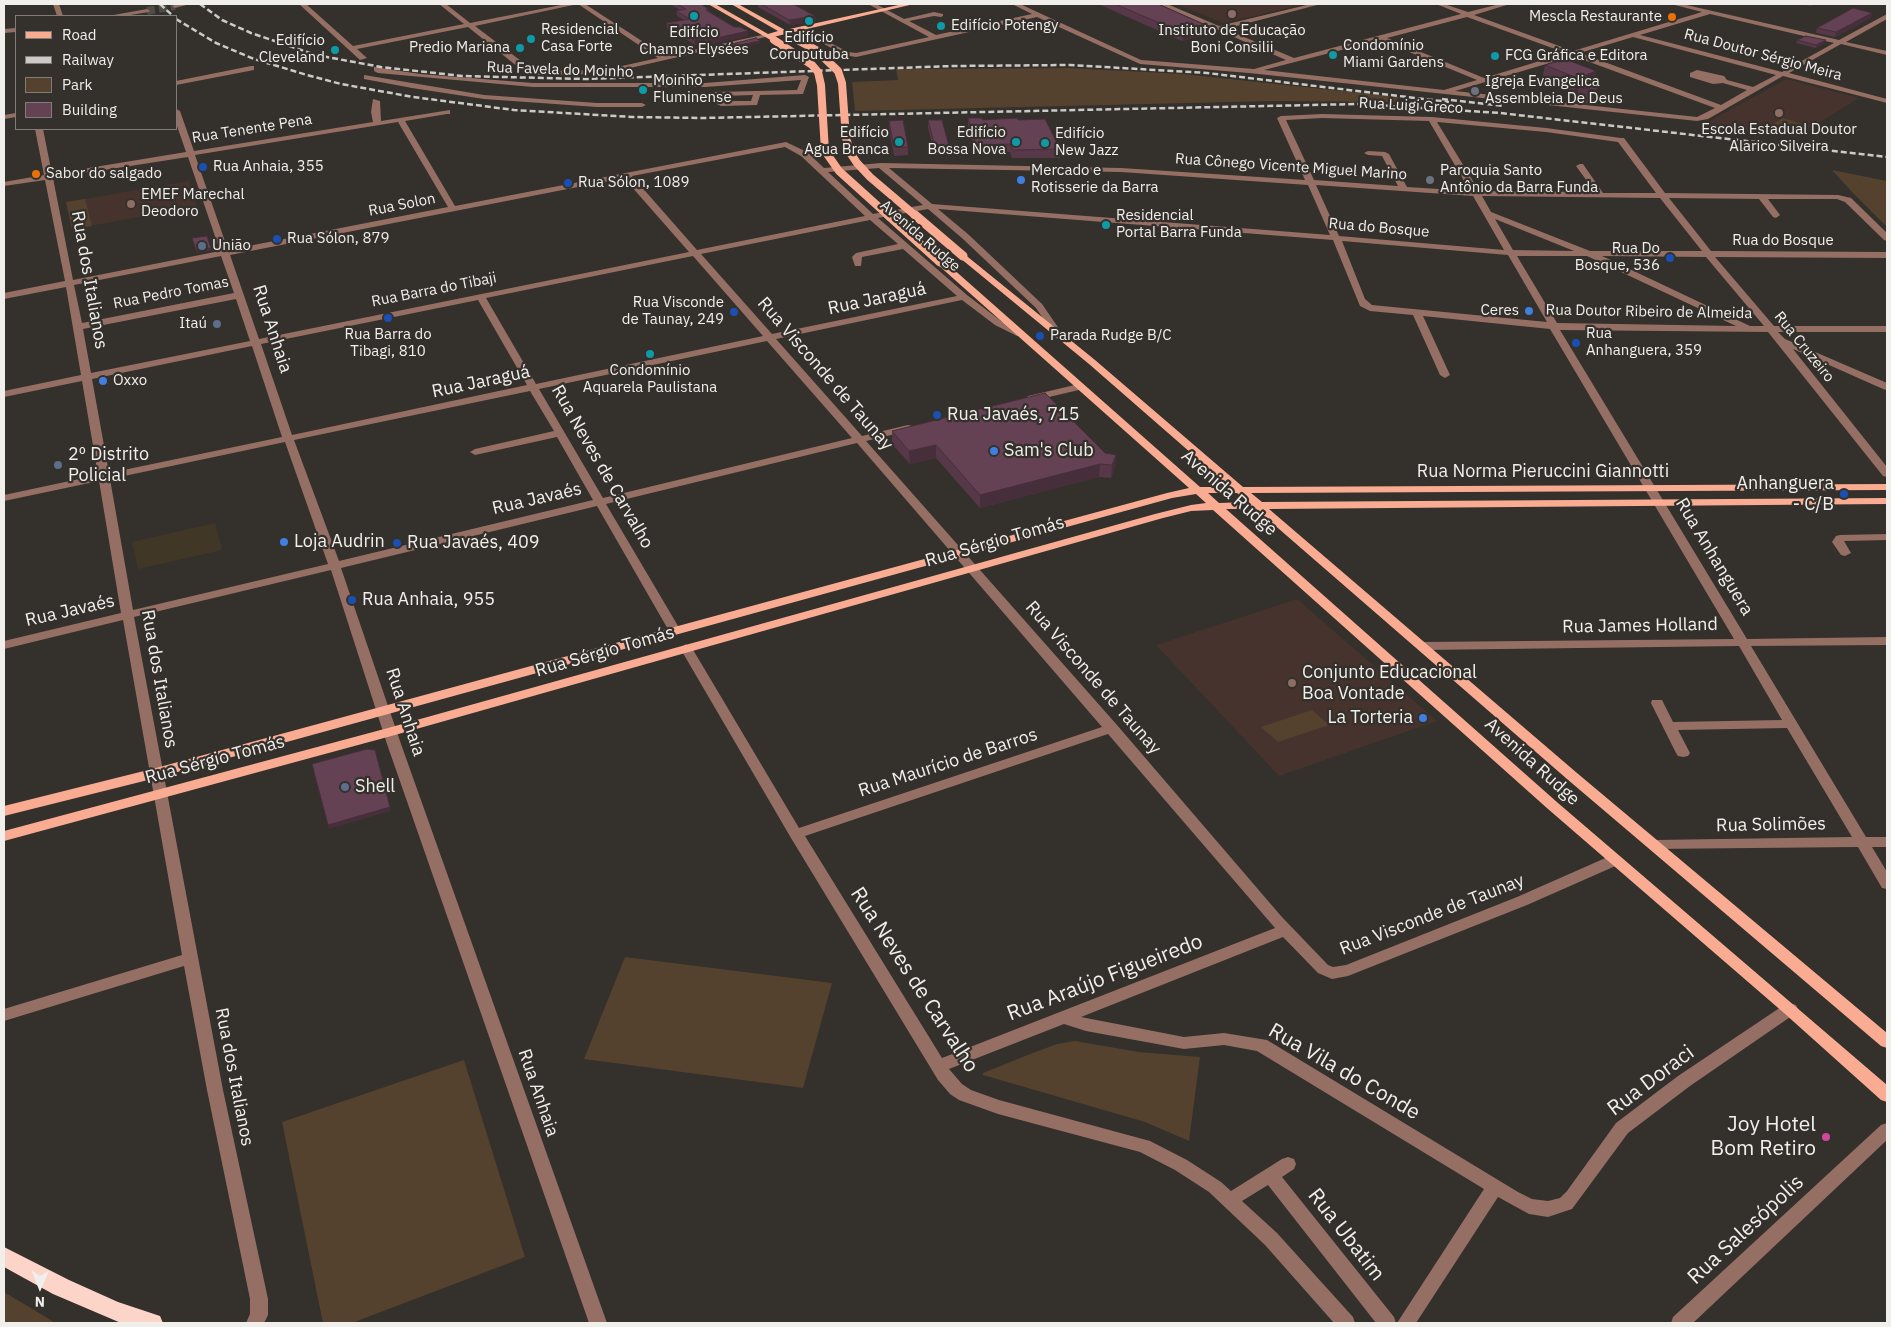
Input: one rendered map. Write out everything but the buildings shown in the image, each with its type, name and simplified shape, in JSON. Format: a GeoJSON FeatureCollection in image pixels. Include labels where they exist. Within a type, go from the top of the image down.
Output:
{"type":"FeatureCollection","features":[{"type":"Feature","properties":{"kind":"highway"},"geometry":{"type":"LineString","coordinates":[[4,1256],[61,1287],[105,1307],[152,1323]]}},
{"type":"Feature","properties":{"kind":"main road","name":"Avenida Rudge"},"geometry":{"type":"LineString","coordinates":[[711,4],[770,38],[812,65],[818,72],[821,84],[825,151],[839,171],[1079,387],[1199,490],[1615,860],[1790,1009],[1887,1095]]}},
{"type":"Feature","properties":{"kind":"main road","name":"Avenida Rudge"},"geometry":{"type":"LineString","coordinates":[[734,4],[816,50],[838,70],[842,83],[846,138],[851,154],[870,177],[1887,1042]]}},
{"type":"Feature","properties":{"kind":"main road"},"geometry":{"type":"LineString","coordinates":[[770,38],[800,28],[911,4]]}},
{"type":"Feature","properties":{"kind":"main road","name":"Rua Norma Pieruccini Giannotti"},"geometry":{"type":"LineString","coordinates":[[1199,490],[1887,487]]}},
{"type":"Feature","properties":{"kind":"main road","name":"Rua Sérgio Tomás"},"geometry":{"type":"LineString","coordinates":[[4,811],[156,773],[1171,495],[1199,490]]}},
{"type":"Feature","properties":{"kind":"main road","name":"Rua Norma Pieruccini Giannotti"},"geometry":{"type":"LineString","coordinates":[[1216,506],[1887,501]]}},
{"type":"Feature","properties":{"kind":"main road","name":"Rua Sérgio Tomás"},"geometry":{"type":"LineString","coordinates":[[4,836],[390,732],[1159,516],[1191,508],[1216,506]]}},
{"type":"Feature","properties":{"kind":"street"},"geometry":{"type":"LineString","coordinates":[[175,6],[187,4]]}},
{"type":"Feature","properties":{"kind":"street"},"geometry":{"type":"LineString","coordinates":[[302,4],[363,58]]}},
{"type":"Feature","properties":{"kind":"street"},"geometry":{"type":"LineString","coordinates":[[442,4],[529,71],[536,73],[599,73],[664,58],[770,38]]}},
{"type":"Feature","properties":{"kind":"street"},"geometry":{"type":"LineString","coordinates":[[352,48],[575,4]]}},
{"type":"Feature","properties":{"kind":"street"},"geometry":{"type":"LineString","coordinates":[[581,4],[664,58]]}},
{"type":"Feature","properties":{"kind":"street"},"geometry":{"type":"LineString","coordinates":[[871,4],[936,38]]}},
{"type":"Feature","properties":{"kind":"street"},"geometry":{"type":"LineString","coordinates":[[1015,4],[1135,61],[1700,119],[1887,16]]}},
{"type":"Feature","properties":{"kind":"street"},"geometry":{"type":"LineString","coordinates":[[1162,4],[1292,60]]}},
{"type":"Feature","properties":{"kind":"street"},"geometry":{"type":"LineString","coordinates":[[1219,28],[1318,4]]}},
{"type":"Feature","properties":{"kind":"street"},"geometry":{"type":"LineString","coordinates":[[1439,4],[1722,108]]}},
{"type":"Feature","properties":{"kind":"street"},"geometry":{"type":"LineString","coordinates":[[1249,72],[1507,4]]}},
{"type":"Feature","properties":{"kind":"street"},"geometry":{"type":"LineString","coordinates":[[1674,4],[1887,53]]}},
{"type":"Feature","properties":{"kind":"street"},"geometry":{"type":"LineString","coordinates":[[1441,93],[1710,12]]}},
{"type":"Feature","properties":{"kind":"street"},"geometry":{"type":"LineString","coordinates":[[122,15],[144,13]]}},
{"type":"Feature","properties":{"kind":"street"},"geometry":{"type":"LineString","coordinates":[[902,20],[933,14],[941,15]]}},
{"type":"Feature","properties":{"kind":"street"},"geometry":{"type":"LineString","coordinates":[[800,28],[846,54],[861,55],[1037,15]]}},
{"type":"Feature","properties":{"kind":"street","name":"Rua Doutor Sérgio Meira"},"geometry":{"type":"LineString","coordinates":[[1632,35],[1887,102]]}},
{"type":"Feature","properties":{"kind":"street"},"geometry":{"type":"LineString","coordinates":[[1379,37],[1484,80]]}},
{"type":"Feature","properties":{"kind":"street"},"geometry":{"type":"LineString","coordinates":[[178,83],[251,68]]}},
{"type":"Feature","properties":{"kind":"street","name":"Rua Favela do Moinho"},"geometry":{"type":"LineString","coordinates":[[642,105],[597,105],[484,97],[367,77],[378,70],[478,82],[533,85],[705,85],[805,78],[800,92],[757,93],[719,94],[716,102],[721,104],[754,103],[757,93]]}},
{"type":"Feature","properties":{"kind":"street"},"geometry":{"type":"LineString","coordinates":[[379,80],[391,73]]}},
{"type":"Feature","properties":{"kind":"street"},"geometry":{"type":"LineString","coordinates":[[396,83],[410,75]]}},
{"type":"Feature","properties":{"kind":"street"},"geometry":{"type":"LineString","coordinates":[[412,86],[425,76]]}},
{"type":"Feature","properties":{"kind":"street"},"geometry":{"type":"LineString","coordinates":[[426,88],[440,78]]}},
{"type":"Feature","properties":{"kind":"street"},"geometry":{"type":"LineString","coordinates":[[447,91],[461,80]]}},
{"type":"Feature","properties":{"kind":"street"},"geometry":{"type":"LineString","coordinates":[[1723,81],[1754,90]]}},
{"type":"Feature","properties":{"kind":"street"},"geometry":{"type":"LineString","coordinates":[[462,93],[478,82]]}},
{"type":"Feature","properties":{"kind":"street"},"geometry":{"type":"LineString","coordinates":[[484,97],[499,83]]}},
{"type":"Feature","properties":{"kind":"street"},"geometry":{"type":"LineString","coordinates":[[517,100],[533,85]]}},
{"type":"Feature","properties":{"kind":"street"},"geometry":{"type":"LineString","coordinates":[[376,101],[375,112],[377,122]]}},
{"type":"Feature","properties":{"kind":"street","name":"Rua Tenente Pena"},"geometry":{"type":"LineString","coordinates":[[4,184],[447,112]]}},
{"type":"Feature","properties":{"kind":"street","name":"Rua Luigi Greco"},"geometry":{"type":"LineString","coordinates":[[1311,182],[1281,118],[1283,116],[1432,119],[1613,138],[1621,140],[1624,144]]}},
{"type":"Feature","properties":{"kind":"street","name":"Rua Anhaia"},"geometry":{"type":"LineString","coordinates":[[178,117],[255,342],[335,566],[390,732],[598,1323]]}},
{"type":"Feature","properties":{"kind":"street"},"geometry":{"type":"LineString","coordinates":[[400,119],[453,209]]}},
{"type":"Feature","properties":{"kind":"street","name":"Rua Anhanguera"},"geometry":{"type":"LineString","coordinates":[[1432,119],[1553,326],[1652,488],[1887,884]]}},
{"type":"Feature","properties":{"kind":"street","name":"Rua dos Italianos"},"geometry":{"type":"LineString","coordinates":[[39,130],[50,177],[68,284],[78,327],[127,616],[190,958],[215,1090],[259,1299],[259,1315],[255,1323]]}},
{"type":"Feature","properties":{"kind":"street","name":"Rua Cruzeiro"},"geometry":{"type":"LineString","coordinates":[[1624,144],[1662,196],[1887,474]]}},
{"type":"Feature","properties":{"kind":"street","name":"Rua Solon"},"geometry":{"type":"LineString","coordinates":[[4,296],[780,145],[790,145],[804,154]]}},
{"type":"Feature","properties":{"kind":"street"},"geometry":{"type":"LineString","coordinates":[[1368,153],[1384,154],[1404,189]]}},
{"type":"Feature","properties":{"kind":"street","name":"Avenida Rudge"},"geometry":{"type":"LineString","coordinates":[[804,154],[903,246],[964,297],[998,323],[1020,334]]}},
{"type":"Feature","properties":{"kind":"street","name":"Rua Cônego Vicente Miguel Marino"},"geometry":{"type":"LineString","coordinates":[[821,171],[855,166],[881,165],[1143,171],[1476,194],[1838,197],[1848,200],[1887,238]]}},
{"type":"Feature","properties":{"kind":"street","name":"Avenida Rudge"},"geometry":{"type":"LineString","coordinates":[[881,165],[966,236],[1039,306],[1059,336]]}},
{"type":"Feature","properties":{"kind":"street"},"geometry":{"type":"LineString","coordinates":[[1580,166],[1601,195]]}},
{"type":"Feature","properties":{"kind":"street","name":"Rua Visconde de Taunay"},"geometry":{"type":"LineString","coordinates":[[626,175],[1112,728],[1286,930],[1323,969],[1332,973],[1348,970],[1522,900],[1615,860]]}},
{"type":"Feature","properties":{"kind":"street"},"geometry":{"type":"LineString","coordinates":[[1311,182],[1336,238]]}},
{"type":"Feature","properties":{"kind":"street"},"geometry":{"type":"LineString","coordinates":[[1761,196],[1776,215]]}},
{"type":"Feature","properties":{"kind":"street","name":"Rua do Bosque"},"geometry":{"type":"LineString","coordinates":[[871,217],[929,206],[966,207],[1511,253],[1887,255]]}},
{"type":"Feature","properties":{"kind":"street"},"geometry":{"type":"LineString","coordinates":[[1489,214],[1590,254],[1751,329]]}},
{"type":"Feature","properties":{"kind":"street","name":"Rua Barra do Tibaji"},"geometry":{"type":"LineString","coordinates":[[4,394],[871,217]]}},
{"type":"Feature","properties":{"kind":"street","name":"Rua Doutor Ribeiro de Almeida"},"geometry":{"type":"LineString","coordinates":[[1336,238],[1360,299],[1366,306],[1380,310],[1589,328],[1887,329]]}},
{"type":"Feature","properties":{"kind":"street"},"geometry":{"type":"LineString","coordinates":[[1556,254],[1568,250],[1564,243]]}},
{"type":"Feature","properties":{"kind":"street"},"geometry":{"type":"LineString","coordinates":[[858,264],[856,257],[859,255],[903,246]]}},
{"type":"Feature","properties":{"kind":"street","name":"Rua Pedro Tomas"},"geometry":{"type":"LineString","coordinates":[[78,327],[240,295]]}},
{"type":"Feature","properties":{"kind":"street","name":"Rua Neves de Carvalho"},"geometry":{"type":"LineString","coordinates":[[480,296],[675,631]]}},
{"type":"Feature","properties":{"kind":"street","name":"Rua Jaraguá"},"geometry":{"type":"LineString","coordinates":[[4,498],[964,297]]}},
{"type":"Feature","properties":{"kind":"street"},"geometry":{"type":"LineString","coordinates":[[1417,313],[1445,375]]}},
{"type":"Feature","properties":{"kind":"street"},"geometry":{"type":"LineString","coordinates":[[1781,341],[1887,387]]}},
{"type":"Feature","properties":{"kind":"street"},"geometry":{"type":"LineString","coordinates":[[1020,401],[1079,387]]}},
{"type":"Feature","properties":{"kind":"street","name":"Rua Javaés"},"geometry":{"type":"LineString","coordinates":[[4,645],[917,426]]}},
{"type":"Feature","properties":{"kind":"street"},"geometry":{"type":"LineString","coordinates":[[475,452],[560,433]]}},
{"type":"Feature","properties":{"kind":"street"},"geometry":{"type":"LineString","coordinates":[[1845,553],[1838,540],[1887,537]]}},
{"type":"Feature","properties":{"kind":"street","name":"Rua James Holland"},"geometry":{"type":"LineString","coordinates":[[1423,646],[1887,640]]}},
{"type":"Feature","properties":{"kind":"street","name":"Rua Neves de Carvalho"},"geometry":{"type":"LineString","coordinates":[[686,648],[796,834],[939,1066],[956,1088],[966,1095],[998,1106],[1144,1146],[1181,1165],[1215,1187],[1271,1239],[1346,1323]]}},
{"type":"Feature","properties":{"kind":"street"},"geometry":{"type":"LineString","coordinates":[[1657,703],[1683,753]]}},
{"type":"Feature","properties":{"kind":"street"},"geometry":{"type":"LineString","coordinates":[[1669,726],[1791,724]]}},
{"type":"Feature","properties":{"kind":"street","name":"Rua Maurício de Barros"},"geometry":{"type":"LineString","coordinates":[[796,834],[1112,728]]}},
{"type":"Feature","properties":{"kind":"street","name":"Rua Solimões"},"geometry":{"type":"LineString","coordinates":[[1655,845],[1887,842]]}},
{"type":"Feature","properties":{"kind":"street","name":"Rua Araújo Figueiredo"},"geometry":{"type":"LineString","coordinates":[[939,1066],[1286,930]]}},
{"type":"Feature","properties":{"kind":"street"},"geometry":{"type":"LineString","coordinates":[[4,1016],[190,958]]}},
{"type":"Feature","properties":{"kind":"street","name":"Rua Doraci"},"geometry":{"type":"LineString","coordinates":[[1529,1206],[1548,1209],[1566,1204],[1586,1180],[1598,1160],[1622,1128],[1684,1081],[1790,1009]]}},
{"type":"Feature","properties":{"kind":"street","name":"Rua Vila do Conde"},"geometry":{"type":"LineString","coordinates":[[1062,1017],[1086,1025],[1184,1043],[1224,1039],[1261,1046],[1529,1206]]}},
{"type":"Feature","properties":{"kind":"street","name":"Rua Salesópolis"},"geometry":{"type":"LineString","coordinates":[[1680,1323],[1887,1130]]}},
{"type":"Feature","properties":{"kind":"street"},"geometry":{"type":"LineString","coordinates":[[1230,1200],[1288,1164]]}},
{"type":"Feature","properties":{"kind":"street","name":"Rua Ubatim"},"geometry":{"type":"LineString","coordinates":[[1270,1175],[1388,1323]]}},
{"type":"Feature","properties":{"kind":"street"},"geometry":{"type":"LineString","coordinates":[[1406,1323],[1495,1187]]}},
{"type":"Feature","properties":{"kind":"shaded area","name":"Instituto de Educação Boni Consilii"},"geometry":{"type":"Polygon","coordinates":[[[1176,4],[1305,4],[1223,23],[1176,4]]]}},
{"type":"Feature","properties":{"kind":"shaded area","name":"Escola Estadual Doutor Alarico Silveira"},"geometry":{"type":"Polygon","coordinates":[[[1786,79],[1859,98],[1796,137],[1699,127],[1786,79]]]}},
{"type":"Feature","properties":{"kind":"shaded area","name":"EMEF Marechal Deodoro"},"geometry":{"type":"Polygon","coordinates":[[[189,181],[197,207],[72,229],[66,202],[189,181]]]}},
{"type":"Feature","properties":{"kind":"shaded area"},"geometry":{"type":"Polygon","coordinates":[[[215,523],[222,550],[138,569],[132,542],[215,523]]]}},
{"type":"Feature","properties":{"kind":"shaded area","name":"Conjunto Educacional Boa Vontade"},"geometry":{"type":"Polygon","coordinates":[[[1297,599],[1437,721],[1279,776],[1156,645],[1297,599]]]}},
{"type":"Feature","properties":{"kind":"green space"},"geometry":{"type":"Polygon","coordinates":[[[1069,68],[1183,74],[1398,97],[1397,102],[1273,101],[855,111],[852,82],[898,80],[896,69],[1069,68]]]}},
{"type":"Feature","properties":{"kind":"green space"},"geometry":{"type":"Polygon","coordinates":[[[1783,118],[1803,124],[1787,134],[1766,128],[1783,118]]]}},
{"type":"Feature","properties":{"kind":"green space"},"geometry":{"type":"Polygon","coordinates":[[[1832,170],[1887,181],[1887,227],[1851,191],[1832,170]]]}},
{"type":"Feature","properties":{"kind":"green space"},"geometry":{"type":"Polygon","coordinates":[[[85,199],[92,226],[72,229],[66,202],[85,199]]]}},
{"type":"Feature","properties":{"kind":"green space"},"geometry":{"type":"Polygon","coordinates":[[[1312,710],[1329,725],[1278,742],[1261,727],[1312,710]]]}},
{"type":"Feature","properties":{"kind":"green space"},"geometry":{"type":"Polygon","coordinates":[[[625,957],[832,983],[803,1088],[584,1059],[625,957]]]}},
{"type":"Feature","properties":{"kind":"green space"},"geometry":{"type":"Polygon","coordinates":[[[1075,1041],[1139,1052],[1200,1057],[1189,1141],[1145,1122],[983,1075],[983,1073],[1057,1044],[1075,1041]]]}},
{"type":"Feature","properties":{"kind":"green space"},"geometry":{"type":"Polygon","coordinates":[[[464,1060],[525,1257],[352,1323],[323,1323],[282,1122],[464,1060]]]}},
{"type":"Feature","properties":{"kind":"green space"},"geometry":{"type":"Polygon","coordinates":[[[4,1292],[41,1314],[55,1323],[4,1323],[4,1292]]]}},
{"type":"Feature","properties":{"kind":"tunnel"},"geometry":{"type":"LineString","coordinates":[[147,11],[175,6]]}},
{"type":"Feature","properties":{"kind":"railway"},"geometry":{"type":"LineString","coordinates":[[160,4],[172,15]]}},
{"type":"Feature","properties":{"kind":"railway"},"geometry":{"type":"LineString","coordinates":[[200,4],[222,20],[251,33],[316,55],[381,67],[462,76],[586,79],[953,66],[1070,65],[1207,73],[1449,102]]}},
{"type":"Feature","properties":{"kind":"railway"},"geometry":{"type":"LineString","coordinates":[[178,20],[216,43],[254,59],[307,75],[341,84],[413,97],[514,110],[632,117],[703,118],[1359,104],[1500,113],[1887,157]]}},
{"type":"Feature","properties":{"kind":"railway"},"geometry":{"type":"LineString","coordinates":[[1442,99],[1504,106]]}},
{"type":"Feature","properties":{"kind":"place","name":"Instituto de Educação Boni Consilii"},"geometry":{"type":"Point","coordinates":[1232,14]}},
{"type":"Feature","properties":{"kind":"place","name":"Edifício Champs Elysées"},"geometry":{"type":"Point","coordinates":[694,16]}},
{"type":"Feature","properties":{"kind":"place","name":"Mescla Restaurante"},"geometry":{"type":"Point","coordinates":[1672,17]}},
{"type":"Feature","properties":{"kind":"place","name":"Edifício Coruputuba"},"geometry":{"type":"Point","coordinates":[809,21]}},
{"type":"Feature","properties":{"kind":"place","name":"Edifício Potengy"},"geometry":{"type":"Point","coordinates":[941,26]}},
{"type":"Feature","properties":{"kind":"place","name":"Residencial Casa Forte"},"geometry":{"type":"Point","coordinates":[531,39]}},
{"type":"Feature","properties":{"kind":"place","name":"Predio Mariana"},"geometry":{"type":"Point","coordinates":[520,48]}},
{"type":"Feature","properties":{"kind":"place","name":"Edifício Cleveland"},"geometry":{"type":"Point","coordinates":[335,50]}},
{"type":"Feature","properties":{"kind":"place","name":"Condomínio Miami Gardens"},"geometry":{"type":"Point","coordinates":[1333,55]}},
{"type":"Feature","properties":{"kind":"place","name":"FCG Gráfica e Editora"},"geometry":{"type":"Point","coordinates":[1495,56]}},
{"type":"Feature","properties":{"kind":"place","name":"Moinho Fluminense"},"geometry":{"type":"Point","coordinates":[643,90]}},
{"type":"Feature","properties":{"kind":"place","name":"Igreja Evangelica Assembleia De Deus"},"geometry":{"type":"Point","coordinates":[1475,91]}},
{"type":"Feature","properties":{"kind":"place","name":"Escola Estadual Doutor Alarico Silveira"},"geometry":{"type":"Point","coordinates":[1779,113]}},
{"type":"Feature","properties":{"kind":"place","name":"Edifício Agua Branca"},"geometry":{"type":"Point","coordinates":[899,142]}},
{"type":"Feature","properties":{"kind":"place","name":"Edifício Bossa Nova"},"geometry":{"type":"Point","coordinates":[1016,142]}},
{"type":"Feature","properties":{"kind":"place","name":"Edifício New Jazz"},"geometry":{"type":"Point","coordinates":[1045,143]}},
{"type":"Feature","properties":{"kind":"place","name":"Rua Anhaia, 355"},"geometry":{"type":"Point","coordinates":[203,167]}},
{"type":"Feature","properties":{"kind":"place","name":"Sabor do salgado"},"geometry":{"type":"Point","coordinates":[36,174]}},
{"type":"Feature","properties":{"kind":"place","name":"Mercado e Rotisserie da Barra"},"geometry":{"type":"Point","coordinates":[1021,180]}},
{"type":"Feature","properties":{"kind":"place","name":"Paroquia Santo Antônio da Barra Funda"},"geometry":{"type":"Point","coordinates":[1430,180]}},
{"type":"Feature","properties":{"kind":"place","name":"Rua Sólon, 1089"},"geometry":{"type":"Point","coordinates":[568,183]}},
{"type":"Feature","properties":{"kind":"place","name":"EMEF Marechal Deodoro"},"geometry":{"type":"Point","coordinates":[131,204]}},
{"type":"Feature","properties":{"kind":"place","name":"Residencial Portal Barra Funda"},"geometry":{"type":"Point","coordinates":[1106,225]}},
{"type":"Feature","properties":{"kind":"place","name":"Rua Sólon, 879"},"geometry":{"type":"Point","coordinates":[277,239]}},
{"type":"Feature","properties":{"kind":"place","name":"União"},"geometry":{"type":"Point","coordinates":[202,246]}},
{"type":"Feature","properties":{"kind":"place","name":"Rua Do Bosque, 536"},"geometry":{"type":"Point","coordinates":[1670,258]}},
{"type":"Feature","properties":{"kind":"place","name":"Ceres"},"geometry":{"type":"Point","coordinates":[1529,311]}},
{"type":"Feature","properties":{"kind":"place","name":"Rua Visconde de Taunay, 249"},"geometry":{"type":"Point","coordinates":[734,312]}},
{"type":"Feature","properties":{"kind":"place","name":"Rua Barra do Tibagi, 810"},"geometry":{"type":"Point","coordinates":[388,318]}},
{"type":"Feature","properties":{"kind":"place","name":"Itaú"},"geometry":{"type":"Point","coordinates":[217,324]}},
{"type":"Feature","properties":{"kind":"place","name":"Parada Rudge B/C"},"geometry":{"type":"Point","coordinates":[1040,336]}},
{"type":"Feature","properties":{"kind":"place","name":"Rua Anhanguera, 359"},"geometry":{"type":"Point","coordinates":[1576,343]}},
{"type":"Feature","properties":{"kind":"place","name":"Condomínio Aquarela Paulistana"},"geometry":{"type":"Point","coordinates":[650,354]}},
{"type":"Feature","properties":{"kind":"place","name":"Oxxo"},"geometry":{"type":"Point","coordinates":[103,381]}},
{"type":"Feature","properties":{"kind":"place","name":"Rua Javaés, 715"},"geometry":{"type":"Point","coordinates":[937,415]}},
{"type":"Feature","properties":{"kind":"place","name":"Sam's Club"},"geometry":{"type":"Point","coordinates":[994,451]}},
{"type":"Feature","properties":{"kind":"place","name":"2º Distrito Policial"},"geometry":{"type":"Point","coordinates":[58,465]}},
{"type":"Feature","properties":{"kind":"place","name":"Anhanguera - C/B"},"geometry":{"type":"Point","coordinates":[1844,494]}},
{"type":"Feature","properties":{"kind":"place","name":"Loja Audrin"},"geometry":{"type":"Point","coordinates":[284,542]}},
{"type":"Feature","properties":{"kind":"place","name":"Rua Javaés, 409"},"geometry":{"type":"Point","coordinates":[397,543]}},
{"type":"Feature","properties":{"kind":"place","name":"Rua Anhaia, 955"},"geometry":{"type":"Point","coordinates":[352,600]}},
{"type":"Feature","properties":{"kind":"place","name":"Conjunto Educacional Boa Vontade"},"geometry":{"type":"Point","coordinates":[1292,683]}},
{"type":"Feature","properties":{"kind":"place","name":"La Torteria"},"geometry":{"type":"Point","coordinates":[1423,718]}},
{"type":"Feature","properties":{"kind":"place","name":"Shell"},"geometry":{"type":"Point","coordinates":[345,787]}},
{"type":"Feature","properties":{"kind":"place","name":"Joy Hotel Bom Retiro"},"geometry":{"type":"Point","coordinates":[1826,1137]}}]}
